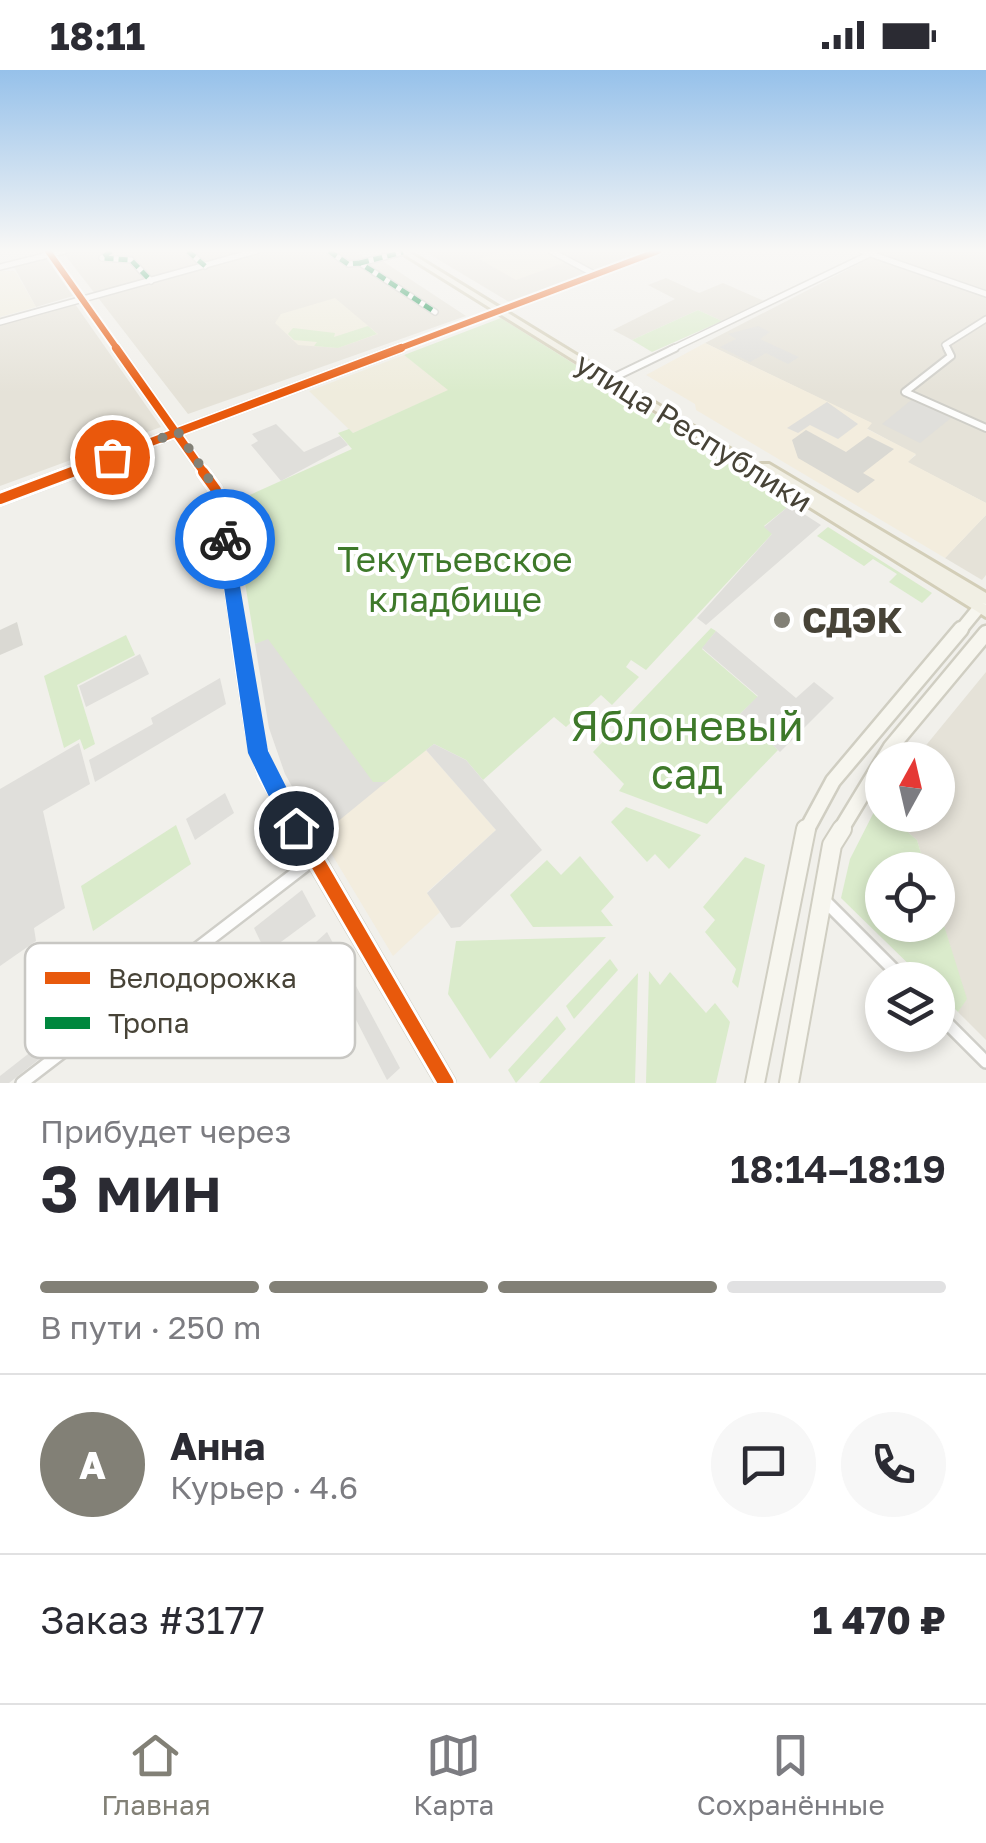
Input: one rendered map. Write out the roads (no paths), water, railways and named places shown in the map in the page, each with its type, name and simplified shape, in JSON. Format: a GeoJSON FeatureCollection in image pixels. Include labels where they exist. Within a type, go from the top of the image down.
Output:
{"type":"FeatureCollection","features":[{"type":"Feature","properties":{"kind":"main road","name":"улица Республики"},"geometry":{"type":"LineString","coordinates":[[483,298],[616,376],[984,605]]}},
{"type":"Feature","properties":{"kind":"main road","name":"улица Республики"},"geometry":{"type":"LineString","coordinates":[[485,298],[984,605]]}},
{"type":"Feature","properties":{"kind":"street"},"geometry":{"type":"LineString","coordinates":[[0,322],[88,298]]}},
{"type":"Feature","properties":{"kind":"street"},"geometry":{"type":"LineString","coordinates":[[415,298],[436,312]]}},
{"type":"Feature","properties":{"kind":"street"},"geometry":{"type":"LineString","coordinates":[[0,499],[534,298]]}},
{"type":"Feature","properties":{"kind":"street"},"geometry":{"type":"LineString","coordinates":[[616,376],[775,298]]}},
{"type":"Feature","properties":{"kind":"street"},"geometry":{"type":"LineString","coordinates":[[82,300],[216,490],[251,711],[266,774],[446,1083]]}},
{"type":"Feature","properties":{"kind":"street"},"geometry":{"type":"LineString","coordinates":[[986,319],[945,345],[951,356],[906,392],[986,428]]}},
{"type":"Feature","properties":{"kind":"street"},"geometry":{"type":"LineString","coordinates":[[755,1083],[807,826],[833,781],[984,605]]}},
{"type":"Feature","properties":{"kind":"street"},"geometry":{"type":"LineString","coordinates":[[789,1083],[832,845],[890,747],[986,633]]}},
{"type":"Feature","properties":{"kind":"street"},"geometry":{"type":"LineString","coordinates":[[200,943],[312,855]]}},
{"type":"Feature","properties":{"kind":"street"},"geometry":{"type":"LineString","coordinates":[[820,896],[886,962]]}},
{"type":"Feature","properties":{"kind":"street"},"geometry":{"type":"LineString","coordinates":[[955,1031],[986,1062]]}},
{"type":"Feature","properties":{"kind":"street"},"geometry":{"type":"LineString","coordinates":[[22,1083],[54,1058]]}},
{"type":"Feature","properties":{"kind":"place","name":"СДЭК"},"geometry":{"type":"Point","coordinates":[782,620]}},
{"type":"Feature","properties":{"kind":"park label","name":"Текутьевское кладбище"},"geometry":{"type":"Point","coordinates":[455,579]}},
{"type":"Feature","properties":{"kind":"park label","name":"Яблоневый сад"},"geometry":{"type":"Point","coordinates":[687,749]}}]}
